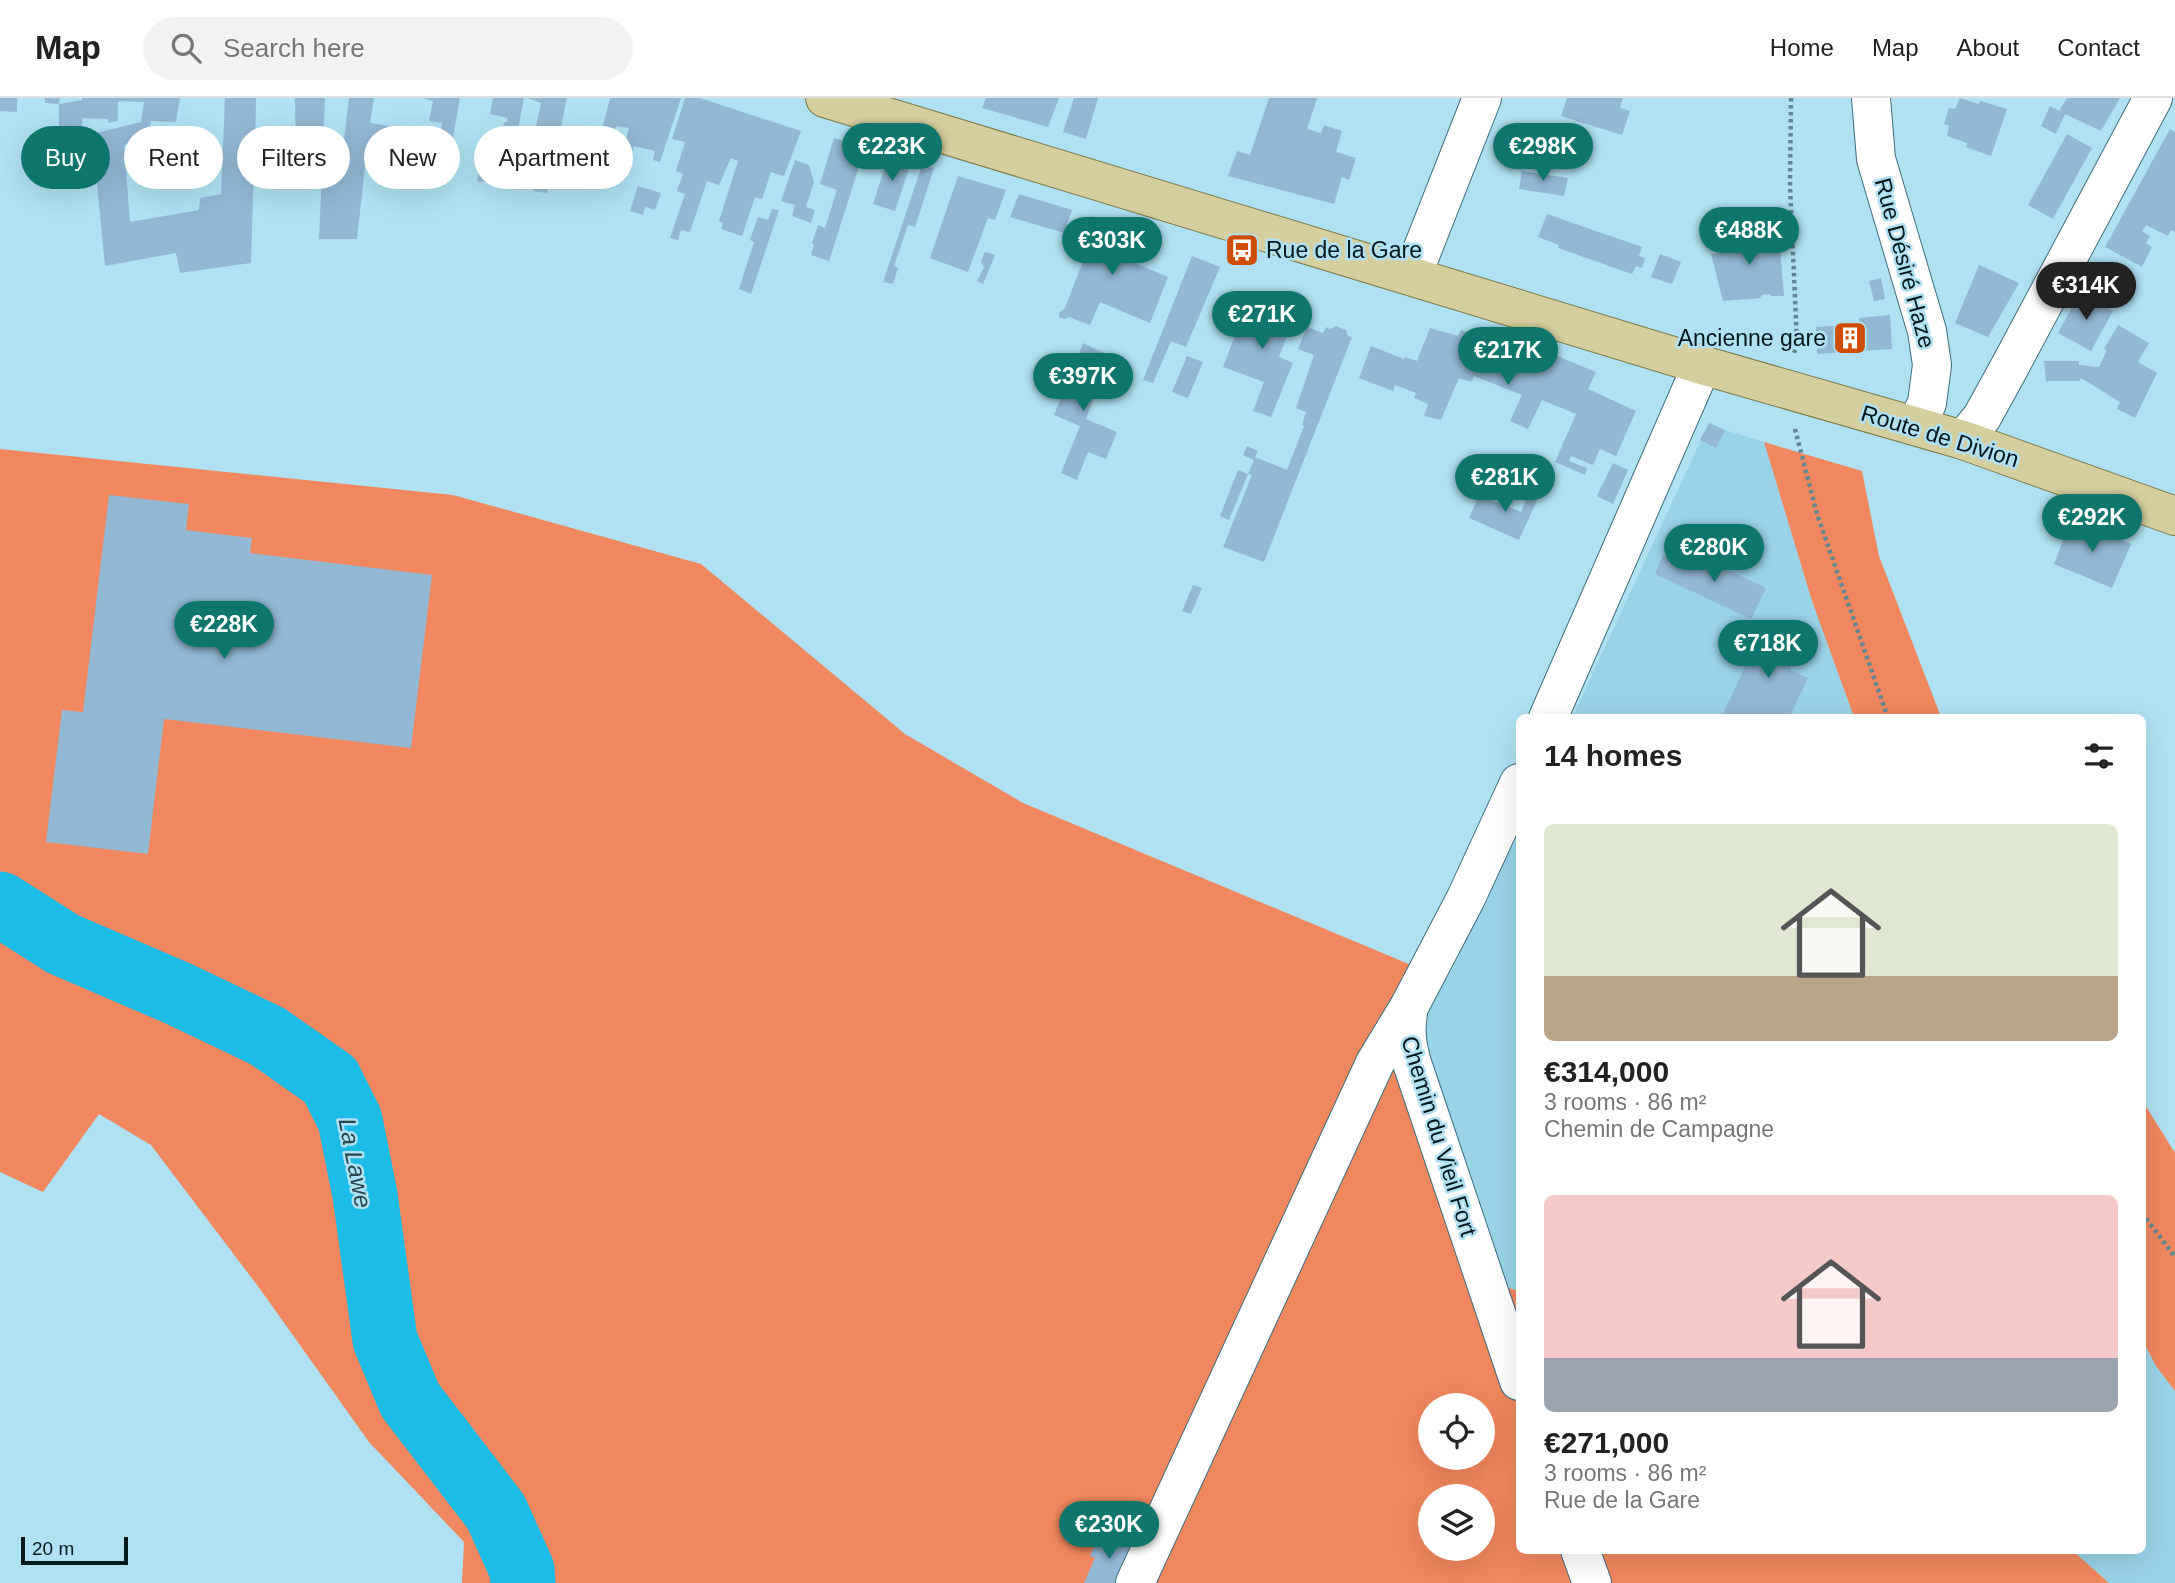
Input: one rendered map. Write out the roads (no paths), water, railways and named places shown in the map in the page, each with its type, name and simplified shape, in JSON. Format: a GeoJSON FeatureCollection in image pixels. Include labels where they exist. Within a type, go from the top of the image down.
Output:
{"type":"FeatureCollection","features":[{"type":"Feature","properties":{"kind":"main road"},"geometry":{"type":"LineString","coordinates":[[825,98],[1702,366]]}},
{"type":"Feature","properties":{"kind":"main road","name":"Route de Divion"},"geometry":{"type":"LineString","coordinates":[[1702,366],[1963,440],[2175,516]]}},
{"type":"Feature","properties":{"kind":"street"},"geometry":{"type":"LineString","coordinates":[[1412,276],[1482,98]]}},
{"type":"Feature","properties":{"kind":"street","name":"Rue Désiré Haze"},"geometry":{"type":"LineString","coordinates":[[1871,98],[1876,159],[1927,331],[1932,365],[1927,402],[1916,426]]}},
{"type":"Feature","properties":{"kind":"street"},"geometry":{"type":"LineString","coordinates":[[1963,440],[1982,416],[2153,98]]}},
{"type":"Feature","properties":{"kind":"street"},"geometry":{"type":"LineString","coordinates":[[1550,714],[1702,366]]}},
{"type":"Feature","properties":{"kind":"street","name":"Chemin du Vieil Fort"},"geometry":{"type":"LineString","coordinates":[[1516,790],[1466,898],[1409,1007],[1405,1025],[1406,1044],[1412,1063],[1516,1372]]}},
{"type":"Feature","properties":{"kind":"street"},"geometry":{"type":"LineString","coordinates":[[1135,1583],[1375,1063],[1409,1007]]}},
{"type":"Feature","properties":{"kind":"street"},"geometry":{"type":"LineString","coordinates":[[1581,1554],[1592,1583]]}},
{"type":"Feature","properties":{"kind":"waterway","name":"La Lawe"},"geometry":{"type":"LineString","coordinates":[[0,904],[63,944],[177,993],[267,1036],[330,1080],[350,1120],[365,1195],[385,1340],[410,1400],[496,1512],[522,1570],[523,1583]]}},
{"type":"Feature","properties":{"kind":"place","name":"Rue de la Gare"},"geometry":{"type":"Point","coordinates":[1242,250]}},
{"type":"Feature","properties":{"kind":"place","name":"Ancienne gare"},"geometry":{"type":"Point","coordinates":[1850,338]}}]}
